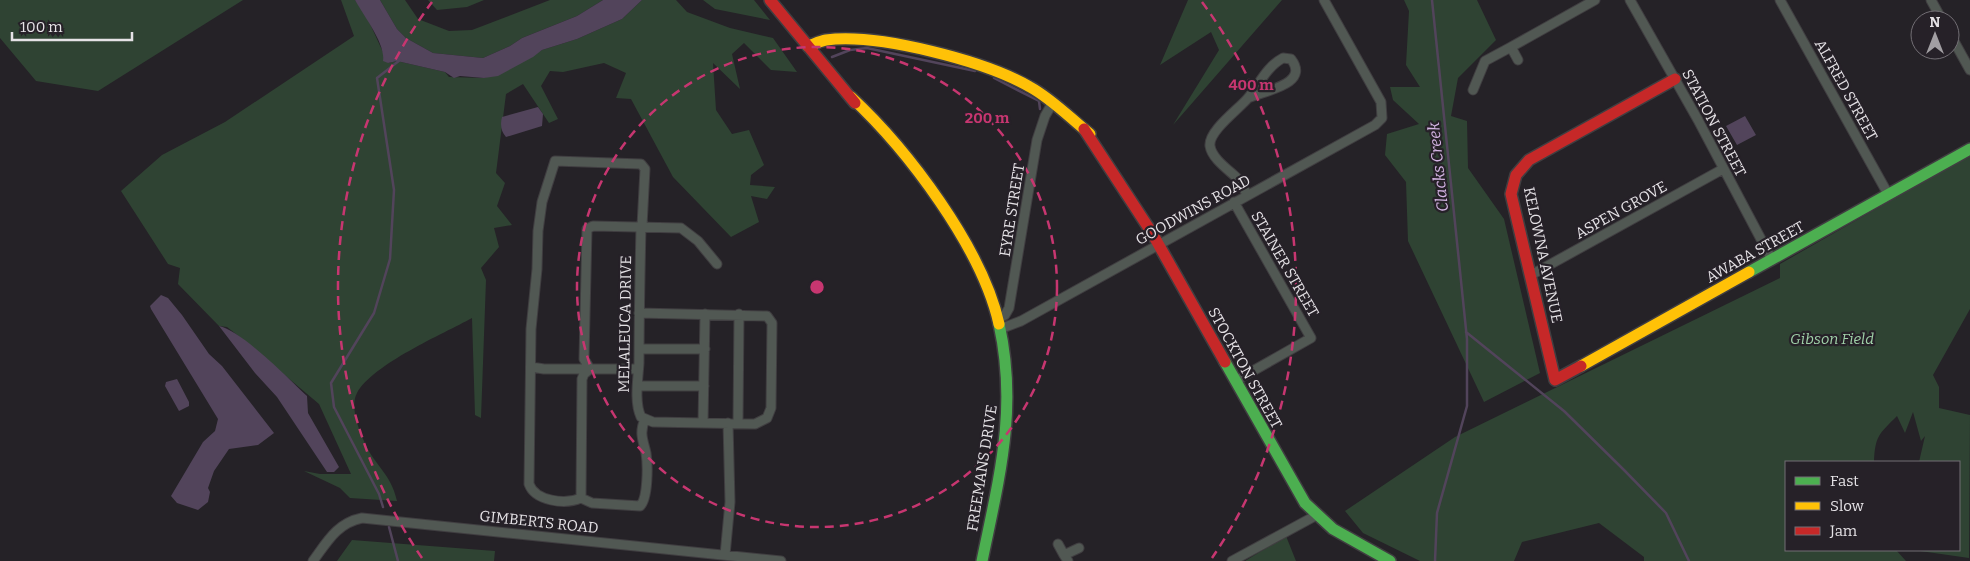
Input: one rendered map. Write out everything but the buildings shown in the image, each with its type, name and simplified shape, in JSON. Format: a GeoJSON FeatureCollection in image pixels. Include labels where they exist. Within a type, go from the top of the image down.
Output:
{"type":"FeatureCollection","features":[{"type":"Feature","properties":{"kind":"street","name":"FREEMANS DRIVE"},"geometry":{"type":"LineString","coordinates":[[770,0],[922,178],[962,238],[986,282],[999,324],[1008,384],[1007,420],[982,561]]}},
{"type":"Feature","properties":{"kind":"street","name":"GOODWINS ROAD"},"geometry":{"type":"LineString","coordinates":[[999,324],[1021,321],[1374,125],[1382,118],[1381,102],[1324,0]]}},
{"type":"Feature","properties":{"kind":"street"},"geometry":{"type":"LineString","coordinates":[[1473,90],[1486,61],[1595,0]]}},
{"type":"Feature","properties":{"kind":"street","name":"STATION STREET"},"geometry":{"type":"LineString","coordinates":[[1630,0],[1675,79],[1772,260]]}},
{"type":"Feature","properties":{"kind":"street","name":"ALFRED STREET"},"geometry":{"type":"LineString","coordinates":[[1780,0],[1888,194]]}},
{"type":"Feature","properties":{"kind":"street","name":"STOCKTON STREET"},"geometry":{"type":"LineString","coordinates":[[808,46],[818,41],[844,39],[948,57],[996,71],[1022,82],[1053,102],[1084,130],[1152,233],[1296,488],[1315,516]]}},
{"type":"Feature","properties":{"kind":"street"},"geometry":{"type":"LineString","coordinates":[[1511,47],[1518,60]]}},
{"type":"Feature","properties":{"kind":"street"},"geometry":{"type":"LineString","coordinates":[[1960,52],[1970,70]]}},
{"type":"Feature","properties":{"kind":"street"},"geometry":{"type":"LineString","coordinates":[[1247,195],[1239,179],[1215,155],[1210,147],[1211,140],[1219,128],[1248,98],[1263,76],[1277,61],[1283,58],[1292,59],[1295,66],[1295,76],[1273,90],[1248,98]]}},
{"type":"Feature","properties":{"kind":"street","name":"KELOWNA AVENUE"},"geometry":{"type":"LineString","coordinates":[[1555,380],[1511,194],[1512,181],[1518,169],[1529,160],[1675,79]]}},
{"type":"Feature","properties":{"kind":"street","name":"EYRE STREET"},"geometry":{"type":"LineString","coordinates":[[999,324],[1009,308],[1037,140],[1045,116],[1053,102]]}},
{"type":"Feature","properties":{"kind":"street","name":"AWABA STREET"},"geometry":{"type":"LineString","coordinates":[[1555,380],[1970,149]]}},
{"type":"Feature","properties":{"kind":"street","name":"MELALEUCA DRIVE"},"geometry":{"type":"LineString","coordinates":[[531,366],[531,329],[539,217],[555,162],[641,164],[644,169],[641,226],[638,408],[641,417],[645,419]]}},
{"type":"Feature","properties":{"kind":"street","name":"ASPEN GROVE"},"geometry":{"type":"LineString","coordinates":[[1531,275],[1723,168]]}},
{"type":"Feature","properties":{"kind":"street","name":"STAINER STREET"},"geometry":{"type":"LineString","coordinates":[[1234,202],[1311,338],[1235,381]]}},
{"type":"Feature","properties":{"kind":"street"},"geometry":{"type":"LineString","coordinates":[[590,369],[584,359],[587,229],[593,226],[681,228],[698,241],[717,264]]}},
{"type":"Feature","properties":{"kind":"street"},"geometry":{"type":"LineString","coordinates":[[638,369],[544,369],[531,366],[529,484],[532,492],[540,498],[572,501],[581,498],[592,503],[636,507],[644,503],[646,454],[640,432],[645,419],[653,422],[760,423],[767,418],[771,408],[772,323],[767,316],[639,313]]}},
{"type":"Feature","properties":{"kind":"street"},"geometry":{"type":"LineString","coordinates":[[703,423],[706,314]]}},
{"type":"Feature","properties":{"kind":"street"},"geometry":{"type":"LineString","coordinates":[[725,555],[730,502],[739,314]]}},
{"type":"Feature","properties":{"kind":"street"},"geometry":{"type":"LineString","coordinates":[[639,349],[705,350]]}},
{"type":"Feature","properties":{"kind":"street"},"geometry":{"type":"LineString","coordinates":[[581,498],[582,379],[584,374],[590,369]]}},
{"type":"Feature","properties":{"kind":"street"},"geometry":{"type":"LineString","coordinates":[[638,386],[704,386]]}},
{"type":"Feature","properties":{"kind":"street"},"geometry":{"type":"LineString","coordinates":[[1232,561],[1315,516],[1354,543],[1390,561]]}},
{"type":"Feature","properties":{"kind":"street","name":"GIMBERTS ROAD"},"geometry":{"type":"LineString","coordinates":[[313,561],[339,528],[350,520],[362,518],[781,561]]}},
{"type":"Feature","properties":{"kind":"street"},"geometry":{"type":"LineString","coordinates":[[1058,544],[1066,558],[1079,548]]}},
{"type":"Feature","properties":{"kind":"green space"},"geometry":{"type":"Polygon","coordinates":[[[0,0],[243,0],[98,91],[36,81],[0,38],[0,0]]]}},
{"type":"Feature","properties":{"kind":"green space"},"geometry":{"type":"Polygon","coordinates":[[[341,0],[355,0],[365,13],[388,63],[397,61],[445,72],[449,77],[484,78],[526,60],[542,50],[577,39],[622,19],[642,0],[676,0],[687,12],[730,28],[773,38],[797,72],[771,70],[744,43],[732,54],[740,89],[713,63],[716,110],[732,134],[749,130],[764,165],[751,175],[750,185],[775,187],[767,199],[751,196],[759,222],[731,237],[673,177],[631,99],[616,98],[626,73],[604,63],[563,72],[550,71],[541,86],[558,119],[549,123],[523,84],[506,94],[496,173],[505,183],[497,206],[512,225],[494,228],[499,247],[481,268],[486,280],[481,418],[475,415],[472,318],[427,341],[378,371],[365,382],[355,398],[357,424],[372,456],[391,483],[397,501],[350,498],[340,488],[304,471],[320,474],[351,474],[319,404],[236,334],[227,327],[219,326],[178,284],[180,268],[168,264],[121,191],[162,155],[225,122],[354,36],[341,0]]]}},
{"type":"Feature","properties":{"kind":"green space"},"geometry":{"type":"Polygon","coordinates":[[[380,0],[405,0],[418,19],[449,31],[472,30],[550,0],[603,0],[577,16],[522,38],[510,46],[483,58],[433,53],[406,38],[397,29],[380,0]]]}},
{"type":"Feature","properties":{"kind":"green space"},"geometry":{"type":"Polygon","coordinates":[[[428,0],[484,0],[467,7],[437,10],[428,0]]]}},
{"type":"Feature","properties":{"kind":"green space"},"geometry":{"type":"Polygon","coordinates":[[[703,0],[754,0],[770,20],[715,9],[703,0]]]}},
{"type":"Feature","properties":{"kind":"green space"},"geometry":{"type":"Polygon","coordinates":[[[1188,0],[1282,0],[1173,125],[1219,50],[1211,32],[1160,65],[1188,0]]]}},
{"type":"Feature","properties":{"kind":"green space"},"geometry":{"type":"Polygon","coordinates":[[[1404,0],[1477,0],[1496,40],[1458,78],[1451,116],[1467,121],[1468,168],[1504,219],[1540,373],[1484,402],[1408,241],[1406,182],[1385,155],[1387,134],[1419,124],[1393,100],[1390,87],[1420,87],[1406,65],[1409,11],[1404,0]]]}},
{"type":"Feature","properties":{"kind":"green space","name":"Gibson Field"},"geometry":{"type":"Polygon","coordinates":[[[1970,155],[1970,309],[1933,375],[1939,387],[1939,408],[1970,415],[1969,558],[1920,551],[1960,551],[1960,461],[1919,461],[1925,436],[1921,441],[1913,412],[1905,433],[1897,416],[1882,432],[1875,446],[1874,461],[1785,461],[1785,551],[1897,551],[1906,561],[1644,561],[1644,557],[1599,523],[1522,542],[1514,561],[1420,561],[1363,533],[1345,511],[1455,437],[1780,278],[1780,264],[1970,155]]]}},
{"type":"Feature","properties":{"kind":"green space"},"geometry":{"type":"Polygon","coordinates":[[[1286,536],[1296,561],[1245,561],[1286,536]]]}},
{"type":"Feature","properties":{"kind":"green space"},"geometry":{"type":"Polygon","coordinates":[[[352,540],[495,551],[494,561],[337,561],[352,540]]]}},
{"type":"Feature","properties":{"kind":"shaded area"},"geometry":{"type":"Polygon","coordinates":[[[355,0],[380,0],[397,29],[406,38],[433,53],[483,58],[510,46],[522,38],[577,16],[603,0],[642,0],[622,19],[577,39],[542,50],[498,76],[484,78],[460,76],[454,78],[445,72],[397,61],[388,63],[383,61],[378,38],[355,0]]]}},
{"type":"Feature","properties":{"kind":"shaded area"},"geometry":{"type":"Polygon","coordinates":[[[538,107],[543,114],[542,126],[506,137],[501,128],[502,117],[538,107]]]}},
{"type":"Feature","properties":{"kind":"shaded area"},"geometry":{"type":"Polygon","coordinates":[[[1745,116],[1756,135],[1737,145],[1726,126],[1745,116]]]}},
{"type":"Feature","properties":{"kind":"shaded area"},"geometry":{"type":"Polygon","coordinates":[[[161,295],[168,298],[182,315],[209,354],[222,366],[274,433],[258,445],[229,449],[214,471],[208,488],[210,492],[208,502],[198,510],[177,503],[171,496],[203,442],[215,431],[218,419],[151,309],[150,306],[161,295]]]}},
{"type":"Feature","properties":{"kind":"shaded area"},"geometry":{"type":"Polygon","coordinates":[[[219,326],[228,329],[252,345],[307,396],[308,413],[339,467],[334,472],[327,472],[277,397],[255,373],[219,326]]]}},
{"type":"Feature","properties":{"kind":"shaded area"},"geometry":{"type":"Polygon","coordinates":[[[177,379],[189,402],[189,406],[179,411],[165,386],[166,382],[177,379]]]}},
{"type":"Feature","properties":{"kind":"waterway","name":"Clacks Creek"},"geometry":{"type":"LineString","coordinates":[[1432,0],[1467,339],[1467,406],[1437,513],[1435,561]]}},
{"type":"Feature","properties":{"kind":"waterway"},"geometry":{"type":"LineString","coordinates":[[832,57],[850,50],[867,48],[975,71]]}},
{"type":"Feature","properties":{"kind":"waterway"},"geometry":{"type":"LineString","coordinates":[[383,507],[379,494],[334,407],[331,383],[374,313],[390,259],[394,190],[377,78],[400,60]]}},
{"type":"Feature","properties":{"kind":"waterway"},"geometry":{"type":"LineString","coordinates":[[994,78],[1039,101],[1040,109]]}},
{"type":"Feature","properties":{"kind":"waterway","name":"Clacks Creek"},"geometry":{"type":"LineString","coordinates":[[1466,332],[1564,411],[1666,513],[1689,561]]}},
{"type":"Feature","properties":{"kind":"waterway"},"geometry":{"type":"LineString","coordinates":[[389,527],[398,561]]}},
{"type":"Feature","properties":{"kind":"traffic: fast"},"geometry":{"type":"LineString","coordinates":[[1749,272],[1970,149]]}},
{"type":"Feature","properties":{"kind":"traffic: fast"},"geometry":{"type":"LineString","coordinates":[[982,561],[1004,443],[1007,385],[999,324]]}},
{"type":"Feature","properties":{"kind":"traffic: fast"},"geometry":{"type":"LineString","coordinates":[[1225,362],[1305,503],[1333,529],[1390,561]]}},
{"type":"Feature","properties":{"kind":"traffic: slow"},"geometry":{"type":"LineString","coordinates":[[808,46],[826,40],[873,41],[931,51],[959,59],[1010,77],[1030,87],[1053,103],[1090,134]]}},
{"type":"Feature","properties":{"kind":"traffic: slow"},"geometry":{"type":"LineString","coordinates":[[851,97],[896,144],[940,202],[977,264],[990,295],[999,324]]}},
{"type":"Feature","properties":{"kind":"traffic: slow"},"geometry":{"type":"LineString","coordinates":[[1581,366],[1749,272]]}},
{"type":"Feature","properties":{"kind":"traffic: jam"},"geometry":{"type":"LineString","coordinates":[[770,0],[855,103]]}},
{"type":"Feature","properties":{"kind":"traffic: jam"},"geometry":{"type":"LineString","coordinates":[[1581,366],[1555,380],[1511,194],[1516,175],[1529,160],[1675,79]]}},
{"type":"Feature","properties":{"kind":"traffic: jam"},"geometry":{"type":"LineString","coordinates":[[1084,129],[1152,233],[1225,362]]}}]}
